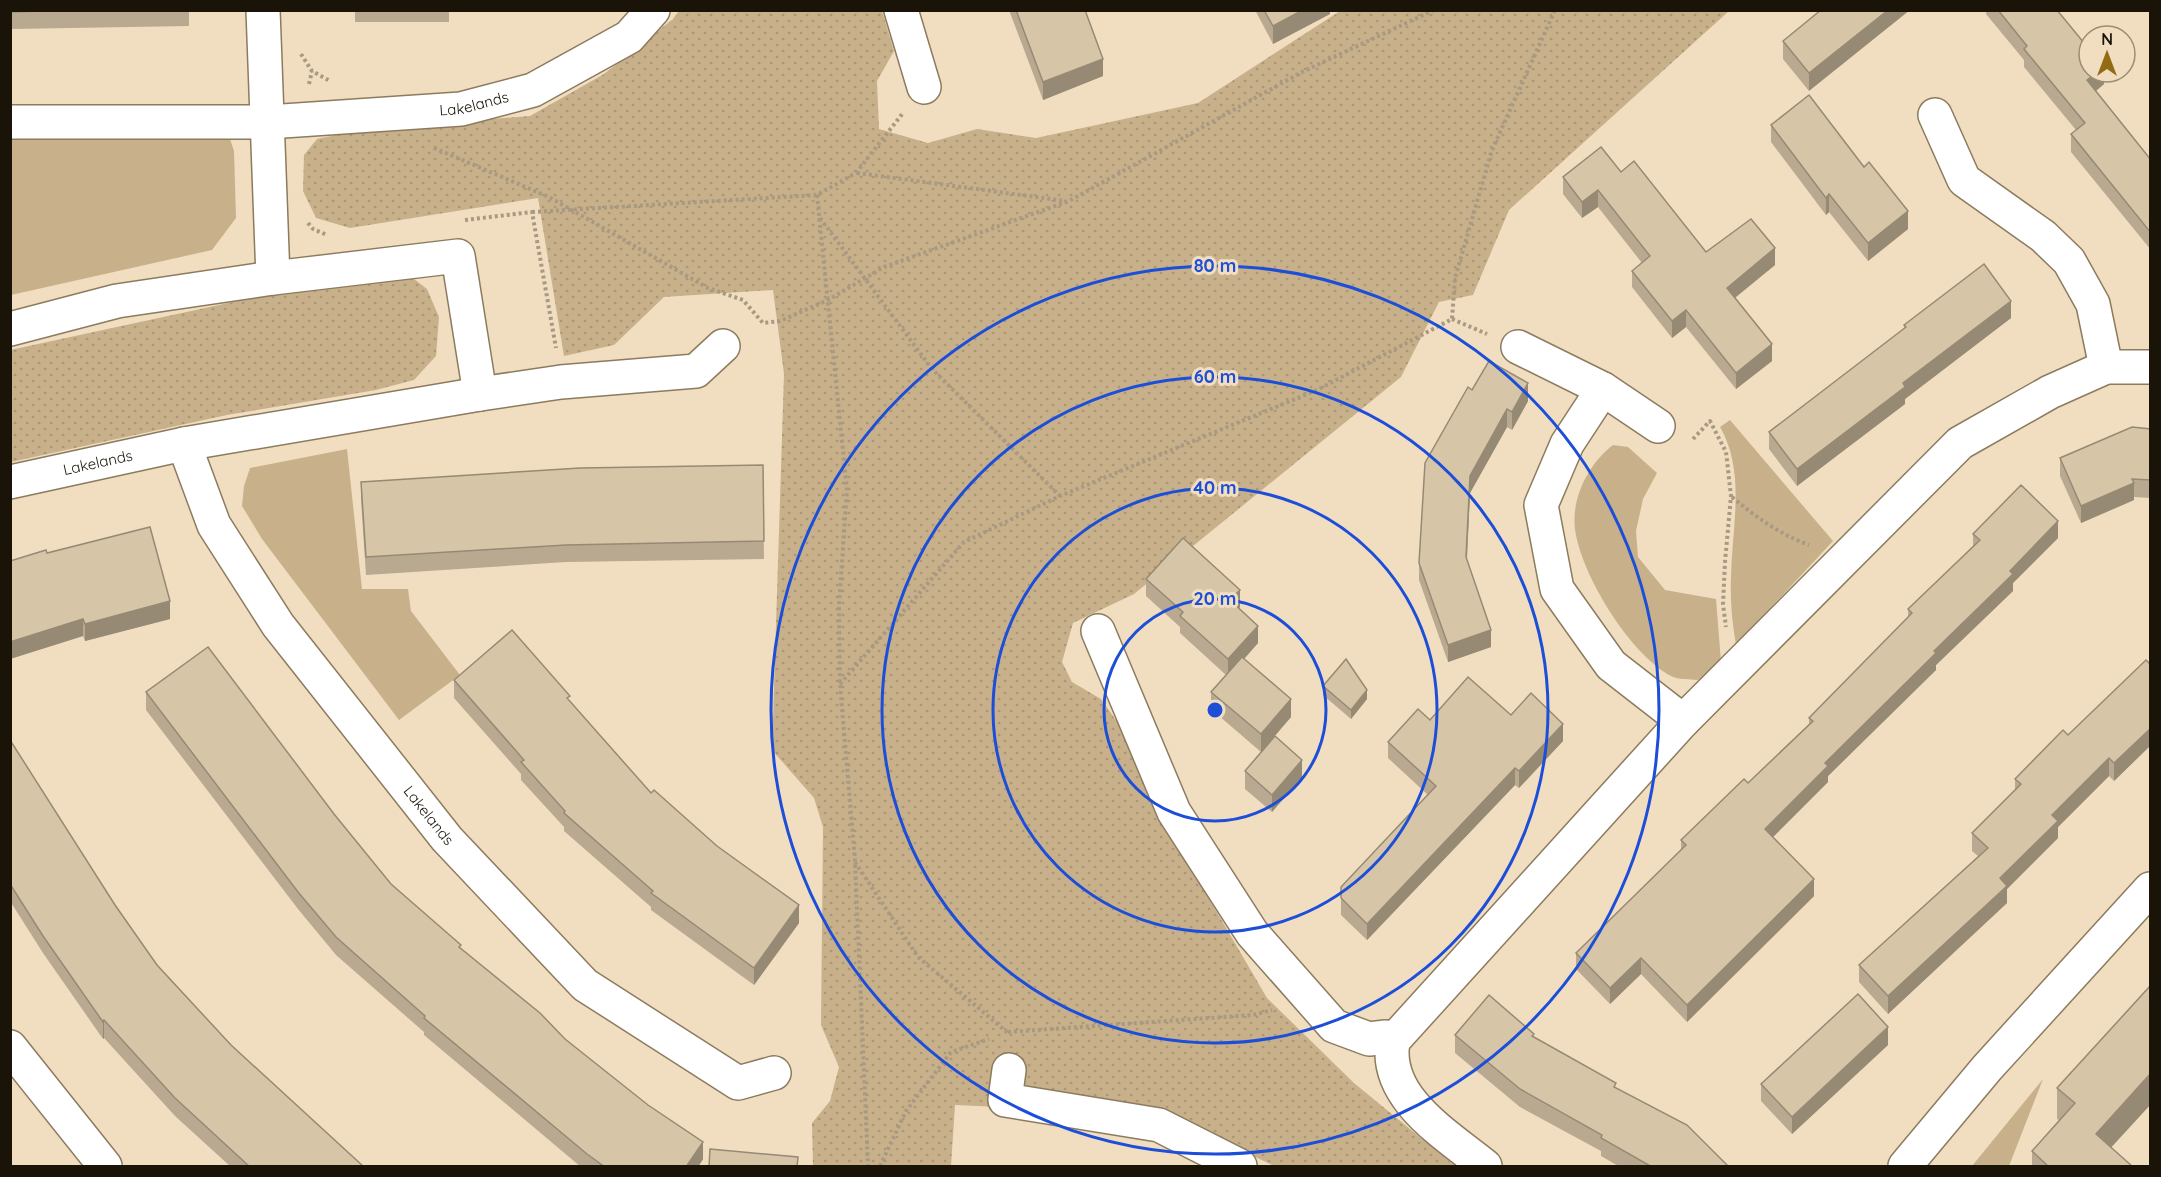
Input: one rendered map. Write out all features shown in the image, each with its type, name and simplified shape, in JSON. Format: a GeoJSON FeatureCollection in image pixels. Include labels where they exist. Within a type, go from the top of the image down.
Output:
{"type":"FeatureCollection","features":[{"type":"Feature","properties":{"kind":"street"},"geometry":{"type":"LineString","coordinates":[[263,10],[273,278]]}},
{"type":"Feature","properties":{"kind":"street","name":"Lakelands"},"geometry":{"type":"LineString","coordinates":[[10,122],[268,122],[461,109],[533,90],[629,37],[652,10]]}},
{"type":"Feature","properties":{"kind":"street"},"geometry":{"type":"LineString","coordinates":[[902,10],[924,87]]}},
{"type":"Feature","properties":{"kind":"street"},"geometry":{"type":"LineString","coordinates":[[1935,115],[1964,180],[2043,236],[2069,261],[2093,304],[2106,367]]}},
{"type":"Feature","properties":{"kind":"street"},"geometry":{"type":"LineString","coordinates":[[10,329],[117,301],[273,278],[458,256],[480,394]]}},
{"type":"Feature","properties":{"kind":"street","name":"Lakelands"},"geometry":{"type":"LineString","coordinates":[[10,482],[184,444],[480,394],[561,382],[696,371],[723,346]]}},
{"type":"Feature","properties":{"kind":"street"},"geometry":{"type":"LineString","coordinates":[[1518,347],[1603,389],[1658,426]]}},
{"type":"Feature","properties":{"kind":"street"},"geometry":{"type":"LineString","coordinates":[[1485,1167],[1420,1113],[1394,1076],[1390,1057],[1393,1041],[1683,721],[1960,443],[2050,392],[2106,367],[2151,367]]}},
{"type":"Feature","properties":{"kind":"street"},"geometry":{"type":"LineString","coordinates":[[1603,389],[1567,444],[1541,505],[1557,589],[1611,665],[1683,721]]}},
{"type":"Feature","properties":{"kind":"street","name":"Lakelands"},"geometry":{"type":"LineString","coordinates":[[184,444],[214,525],[278,625],[447,839],[585,985],[738,1083],[774,1073]]}},
{"type":"Feature","properties":{"kind":"street"},"geometry":{"type":"LineString","coordinates":[[1098,631],[1174,812],[1252,933],[1334,1026],[1369,1039],[1386,1037],[1393,1041]]}},
{"type":"Feature","properties":{"kind":"street"},"geometry":{"type":"LineString","coordinates":[[1905,1167],[1925,1139],[1987,1068],[2151,889]]}},
{"type":"Feature","properties":{"kind":"street"},"geometry":{"type":"LineString","coordinates":[[10,1047],[105,1167]]}},
{"type":"Feature","properties":{"kind":"street"},"geometry":{"type":"LineString","coordinates":[[1009,1070],[1005,1100],[1159,1125],[1240,1167]]}},
{"type":"Feature","properties":{"kind":"path"},"geometry":{"type":"LineString","coordinates":[[429,146],[549,197],[708,288],[743,300],[763,323],[780,321],[828,300],[884,267],[1069,201],[1302,72],[1434,10]]}},
{"type":"Feature","properties":{"kind":"path"},"geometry":{"type":"LineString","coordinates":[[840,684],[964,542],[1060,495],[1317,390],[1452,320],[1455,278],[1492,150],[1556,10]]}},
{"type":"Feature","properties":{"kind":"path"},"geometry":{"type":"LineString","coordinates":[[312,71],[338,83]]}},
{"type":"Feature","properties":{"kind":"path"},"geometry":{"type":"LineString","coordinates":[[532,212],[817,195],[856,172],[924,87]]}},
{"type":"Feature","properties":{"kind":"path"},"geometry":{"type":"LineString","coordinates":[[856,172],[1069,201]]}},
{"type":"Feature","properties":{"kind":"path"},"geometry":{"type":"LineString","coordinates":[[817,195],[847,490],[839,606],[840,684],[855,861],[868,1167]]}},
{"type":"Feature","properties":{"kind":"path"},"geometry":{"type":"LineString","coordinates":[[819,218],[932,369],[1060,495]]}},
{"type":"Feature","properties":{"kind":"path"},"geometry":{"type":"LineString","coordinates":[[1658,426],[1680,452],[1710,421],[1726,452],[1731,496],[1723,604],[1728,651],[1736,668]]}},
{"type":"Feature","properties":{"kind":"path"},"geometry":{"type":"LineString","coordinates":[[1731,496],[1756,516],[1789,537],[1833,552],[1843,560]]}},
{"type":"Feature","properties":{"kind":"path"},"geometry":{"type":"LineString","coordinates":[[855,861],[918,957],[1008,1032],[1009,1070]]}},
{"type":"Feature","properties":{"kind":"path"},"geometry":{"type":"LineString","coordinates":[[880,1167],[906,1111],[951,1052],[1008,1032],[1252,1015],[1310,999]]}},
{"type":"Feature","properties":{"kind":"shaded area"},"geometry":{"type":"Polygon","coordinates":[[[679,11],[882,11],[894,51],[877,81],[879,129],[928,143],[977,129],[1036,138],[1198,103],[1340,11],[1729,11],[1509,210],[1473,295],[1439,302],[1401,377],[1134,594],[1073,623],[1062,662],[1072,682],[1101,699],[1120,726],[1156,808],[1267,998],[1354,1083],[1455,1166],[1274,1166],[1166,1114],[955,1105],[951,1166],[813,1166],[812,1123],[830,1101],[839,1067],[821,1025],[823,827],[814,798],[772,750],[784,374],[773,290],[664,297],[614,345],[564,356],[538,198],[350,228],[316,218],[303,191],[304,155],[317,139],[364,129],[530,116],[604,74],[673,19],[679,11]]]}},
{"type":"Feature","properties":{"kind":"shaded area"},"geometry":{"type":"Polygon","coordinates":[[[130,136],[230,139],[234,151],[236,218],[212,250],[11,295],[10,140],[130,136]]]}},
{"type":"Feature","properties":{"kind":"shaded area"},"geometry":{"type":"Polygon","coordinates":[[[405,272],[427,289],[439,317],[436,356],[414,380],[376,390],[227,415],[11,462],[10,350],[362,274],[405,272]]]}},
{"type":"Feature","properties":{"kind":"shaded area"},"geometry":{"type":"Polygon","coordinates":[[[1730,420],[1833,541],[1736,645],[1731,594],[1735,481],[1728,444],[1720,427],[1730,420]]]}},
{"type":"Feature","properties":{"kind":"shaded area"},"geometry":{"type":"Polygon","coordinates":[[[1613,445],[1628,447],[1657,473],[1643,499],[1636,531],[1638,557],[1665,590],[1716,599],[1721,662],[1698,680],[1671,676],[1655,665],[1640,650],[1610,612],[1597,590],[1579,548],[1574,517],[1579,494],[1589,471],[1613,445]]]}},
{"type":"Feature","properties":{"kind":"shaded area"},"geometry":{"type":"Polygon","coordinates":[[[347,449],[362,589],[408,589],[411,611],[460,675],[399,720],[262,539],[242,506],[244,486],[250,468],[347,449]]]}},
{"type":"Feature","properties":{"kind":"shaded area"},"geometry":{"type":"Polygon","coordinates":[[[2043,1079],[2009,1166],[1972,1166],[2043,1079]]]}},
{"type":"Feature","properties":{"kind":"building"},"geometry":{"type":"Polygon","coordinates":[[[10,10],[71,10],[10,12],[10,10]]]}},
{"type":"Feature","properties":{"kind":"building"},"geometry":{"type":"Polygon","coordinates":[[[1016,10],[1085,10],[1103,59],[1043,82],[1016,10]]]}},
{"type":"Feature","properties":{"kind":"building"},"geometry":{"type":"Polygon","coordinates":[[[1264,10],[1303,10],[1273,26],[1264,10]]]}},
{"type":"Feature","properties":{"kind":"building"},"geometry":{"type":"Polygon","coordinates":[[[1821,10],[1888,10],[1809,73],[1783,41],[1821,10]]]}},
{"type":"Feature","properties":{"kind":"building"},"geometry":{"type":"Polygon","coordinates":[[[1998,10],[2057,10],[2077,34],[2077,84],[2090,84],[2151,160],[2151,233],[2071,134],[2085,123],[2024,49],[2027,46],[1998,10]]]}},
{"type":"Feature","properties":{"kind":"building"},"geometry":{"type":"Polygon","coordinates":[[[1809,95],[1864,167],[1869,162],[1908,211],[1868,243],[1829,194],[1826,198],[1771,125],[1809,95]]]}},
{"type":"Feature","properties":{"kind":"building"},"geometry":{"type":"Polygon","coordinates":[[[1601,147],[1621,172],[1634,161],[1706,252],[1751,219],[1775,248],[1727,288],[1772,344],[1736,373],[1686,310],[1672,321],[1632,271],[1650,256],[1598,190],[1582,202],[1563,177],[1601,147]]]}},
{"type":"Feature","properties":{"kind":"building"},"geometry":{"type":"Polygon","coordinates":[[[1984,264],[2011,301],[1903,383],[1905,387],[1797,469],[1769,432],[1984,264]]]}},
{"type":"Feature","properties":{"kind":"building"},"geometry":{"type":"Polygon","coordinates":[[[1489,361],[1528,383],[1512,412],[1507,409],[1470,476],[1466,557],[1491,630],[1448,645],[1419,563],[1425,463],[1468,387],[1472,390],[1489,361]]]}},
{"type":"Feature","properties":{"kind":"building"},"geometry":{"type":"Polygon","coordinates":[[[2132,427],[2151,429],[2151,480],[2132,479],[2134,483],[2081,506],[2060,458],[2132,427]]]}},
{"type":"Feature","properties":{"kind":"building"},"geometry":{"type":"Polygon","coordinates":[[[763,465],[764,541],[566,545],[366,557],[361,482],[580,468],[763,465]]]}},
{"type":"Feature","properties":{"kind":"building"},"geometry":{"type":"Polygon","coordinates":[[[2021,485],[2058,521],[2010,571],[2013,574],[1825,763],[1828,766],[1765,829],[1814,879],[1687,1005],[1641,958],[1610,988],[1576,953],[1686,845],[1681,840],[1744,779],[1748,783],[1813,721],[1809,718],[1912,613],[1908,609],[1980,540],[1973,534],[2021,485]]]}},
{"type":"Feature","properties":{"kind":"building"},"geometry":{"type":"Polygon","coordinates":[[[150,527],[170,601],[85,624],[83,619],[10,642],[10,561],[46,550],[47,553],[150,527]]]}},
{"type":"Feature","properties":{"kind":"building"},"geometry":{"type":"Polygon","coordinates":[[[1183,538],[1240,590],[1230,600],[1258,626],[1228,659],[1180,616],[1183,612],[1146,579],[1183,538]]]}},
{"type":"Feature","properties":{"kind":"building"},"geometry":{"type":"Polygon","coordinates":[[[512,630],[570,696],[567,698],[651,793],[654,790],[717,846],[799,905],[754,968],[651,893],[653,891],[564,813],[565,811],[521,762],[524,760],[454,680],[512,630]]]}},
{"type":"Feature","properties":{"kind":"building"},"geometry":{"type":"Polygon","coordinates":[[[208,647],[334,814],[391,884],[461,945],[459,947],[540,1013],[565,1039],[648,1105],[703,1142],[686,1167],[605,1167],[424,1018],[425,1016],[336,937],[298,892],[146,692],[208,647]]]}},
{"type":"Feature","properties":{"kind":"building"},"geometry":{"type":"Polygon","coordinates":[[[1242,657],[1291,699],[1261,734],[1211,692],[1242,657]]]}},
{"type":"Feature","properties":{"kind":"building"},"geometry":{"type":"Polygon","coordinates":[[[1346,659],[1367,690],[1351,710],[1323,686],[1346,659]]]}},
{"type":"Feature","properties":{"kind":"building"},"geometry":{"type":"Polygon","coordinates":[[[2146,660],[2151,662],[2151,728],[2114,763],[2109,758],[2052,815],[2058,821],[2000,878],[2007,886],[1888,996],[1859,965],[1988,848],[1972,833],[2021,784],[2015,779],[2063,730],[2068,735],[2146,660]]]}},
{"type":"Feature","properties":{"kind":"building"},"geometry":{"type":"Polygon","coordinates":[[[1468,677],[1511,715],[1531,693],[1563,724],[1519,771],[1515,768],[1367,924],[1341,898],[1341,887],[1436,786],[1388,742],[1418,709],[1430,720],[1468,677]]]}},
{"type":"Feature","properties":{"kind":"building"},"geometry":{"type":"Polygon","coordinates":[[[1275,736],[1302,760],[1272,795],[1245,771],[1275,736]]]}},
{"type":"Feature","properties":{"kind":"building"},"geometry":{"type":"Polygon","coordinates":[[[10,740],[115,905],[157,965],[231,1045],[364,1167],[250,1167],[175,1098],[104,1020],[103,1022],[10,884],[10,740]]]}},
{"type":"Feature","properties":{"kind":"building"},"geometry":{"type":"Polygon","coordinates":[[[2151,985],[2151,1073],[2096,1134],[2133,1167],[2049,1167],[2032,1151],[2075,1103],[2057,1088],[2151,985]]]}},
{"type":"Feature","properties":{"kind":"building"},"geometry":{"type":"Polygon","coordinates":[[[1858,994],[1888,1027],[1792,1117],[1761,1084],[1858,994]]]}},
{"type":"Feature","properties":{"kind":"building"},"geometry":{"type":"Polygon","coordinates":[[[1489,995],[1534,1034],[1532,1036],[1616,1083],[1614,1087],[1687,1125],[1729,1167],[1652,1167],[1601,1138],[1602,1135],[1520,1089],[1455,1035],[1489,995]]]}},
{"type":"Feature","properties":{"kind":"building"},"geometry":{"type":"Polygon","coordinates":[[[710,1149],[798,1157],[797,1167],[709,1167],[710,1149]]]}}]}
